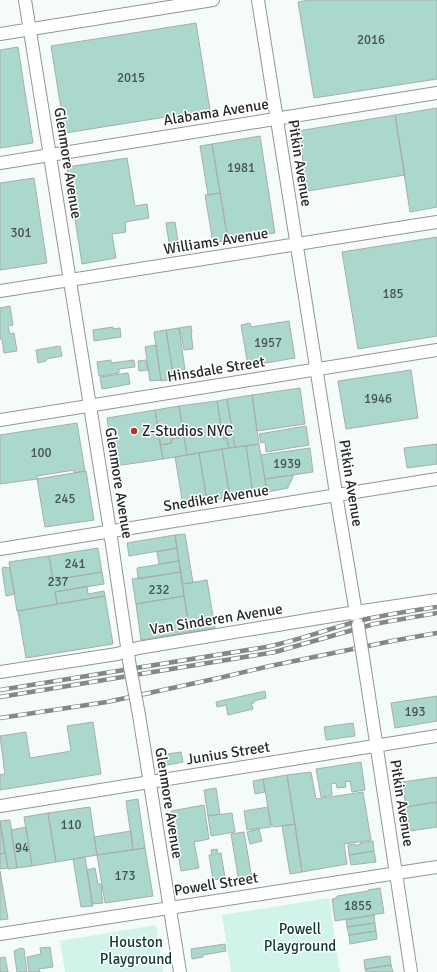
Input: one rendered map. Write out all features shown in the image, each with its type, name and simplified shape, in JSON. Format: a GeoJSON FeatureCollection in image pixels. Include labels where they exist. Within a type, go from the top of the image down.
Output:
{"type":"FeatureCollection","features":[{"type":"Feature","properties":{"kind":"street","name":"Glenmore Avenue"},"geometry":{"type":"LineString","coordinates":[[25,0],[110,531],[130,667],[180,972]]}},
{"type":"Feature","properties":{"kind":"street"},"geometry":{"type":"LineString","coordinates":[[0,34],[213,0]]}},
{"type":"Feature","properties":{"kind":"street","name":"Pitkin Avenue"},"geometry":{"type":"LineString","coordinates":[[258,0],[336,495],[356,612],[411,972]]}},
{"type":"Feature","properties":{"kind":"street","name":"Alabama Avenue"},"geometry":{"type":"LineString","coordinates":[[0,163],[437,93]]}},
{"type":"Feature","properties":{"kind":"street","name":"Williams Avenue"},"geometry":{"type":"LineString","coordinates":[[0,291],[437,222]]}},
{"type":"Feature","properties":{"kind":"street","name":"Hinsdale Street"},"geometry":{"type":"LineString","coordinates":[[0,420],[437,350]]}},
{"type":"Feature","properties":{"kind":"street","name":"Snediker Avenue"},"geometry":{"type":"LineString","coordinates":[[0,549],[437,479]]}},
{"type":"Feature","properties":{"kind":"street","name":"Van Sinderen Avenue"},"geometry":{"type":"LineString","coordinates":[[0,672],[117,654],[138,648],[356,612],[437,600]]}},
{"type":"Feature","properties":{"kind":"street","name":"Junius Street"},"geometry":{"type":"LineString","coordinates":[[0,806],[437,736]]}},
{"type":"Feature","properties":{"kind":"street","name":"Powell Street"},"geometry":{"type":"LineString","coordinates":[[0,934],[437,866]]}},
{"type":"Feature","properties":{"kind":"green space","name":"Powell Playground"},"geometry":{"type":"Polygon","coordinates":[[[329,898],[340,972],[231,972],[222,915],[329,898]]]}},
{"type":"Feature","properties":{"kind":"green space","name":"Houston Playground"},"geometry":{"type":"Polygon","coordinates":[[[156,925],[163,972],[65,972],[60,941],[156,925]]]}},
{"type":"Feature","properties":{"kind":"building"},"geometry":{"type":"Polygon","coordinates":[[[309,0],[437,0],[437,79],[314,98],[298,2],[309,0]]]}},
{"type":"Feature","properties":{"kind":"building"},"geometry":{"type":"Polygon","coordinates":[[[196,23],[210,110],[65,133],[51,46],[196,23]]]}},
{"type":"Feature","properties":{"kind":"building"},"geometry":{"type":"Polygon","coordinates":[[[18,47],[33,143],[0,148],[0,50],[18,47]]]}},
{"type":"Feature","properties":{"kind":"building"},"geometry":{"type":"Polygon","coordinates":[[[437,108],[437,207],[410,212],[395,115],[437,108]]]}},
{"type":"Feature","properties":{"kind":"building"},"geometry":{"type":"Polygon","coordinates":[[[395,115],[405,175],[308,191],[298,131],[395,115]]]}},
{"type":"Feature","properties":{"kind":"building"},"geometry":{"type":"Polygon","coordinates":[[[260,136],[275,233],[228,240],[212,144],[260,136]]]}},
{"type":"Feature","properties":{"kind":"building"},"geometry":{"type":"Polygon","coordinates":[[[212,144],[220,193],[208,195],[200,146],[212,144]]]}},
{"type":"Feature","properties":{"kind":"building"},"geometry":{"type":"Polygon","coordinates":[[[127,158],[135,206],[147,204],[149,218],[125,222],[126,232],[112,234],[116,258],[82,264],[67,167],[127,158]]]}},
{"type":"Feature","properties":{"kind":"building"},"geometry":{"type":"Polygon","coordinates":[[[34,178],[47,263],[0,270],[0,183],[34,178]]]}},
{"type":"Feature","properties":{"kind":"building"},"geometry":{"type":"Polygon","coordinates":[[[220,193],[228,240],[213,243],[205,195],[220,193]]]}},
{"type":"Feature","properties":{"kind":"building"},"geometry":{"type":"Polygon","coordinates":[[[175,222],[179,248],[170,249],[166,223],[175,222]]]}},
{"type":"Feature","properties":{"kind":"building"},"geometry":{"type":"Polygon","coordinates":[[[437,237],[437,336],[358,349],[342,252],[437,237]]]}},
{"type":"Feature","properties":{"kind":"building"},"geometry":{"type":"Polygon","coordinates":[[[10,306],[13,325],[8,326],[10,334],[14,333],[17,351],[4,353],[2,339],[0,339],[0,308],[10,306]]]}},
{"type":"Feature","properties":{"kind":"building"},"geometry":{"type":"Polygon","coordinates":[[[289,321],[295,358],[248,366],[241,325],[250,323],[251,327],[289,321]]]}},
{"type":"Feature","properties":{"kind":"building"},"geometry":{"type":"Polygon","coordinates":[[[191,326],[193,349],[184,350],[179,328],[191,326]]]}},
{"type":"Feature","properties":{"kind":"building"},"geometry":{"type":"Polygon","coordinates":[[[113,327],[113,329],[120,328],[121,337],[94,341],[93,330],[113,327]]]}},
{"type":"Feature","properties":{"kind":"building"},"geometry":{"type":"Polygon","coordinates":[[[179,328],[186,377],[174,379],[166,330],[179,328]]]}},
{"type":"Feature","properties":{"kind":"building"},"geometry":{"type":"Polygon","coordinates":[[[166,330],[174,379],[161,381],[154,332],[166,330]]]}},
{"type":"Feature","properties":{"kind":"building"},"geometry":{"type":"Polygon","coordinates":[[[156,345],[161,380],[150,381],[145,347],[156,345]]]}},
{"type":"Feature","properties":{"kind":"building"},"geometry":{"type":"Polygon","coordinates":[[[60,346],[62,356],[46,359],[46,361],[38,363],[36,350],[60,346]]]}},
{"type":"Feature","properties":{"kind":"building"},"geometry":{"type":"Polygon","coordinates":[[[111,360],[111,363],[134,360],[135,367],[119,369],[119,373],[99,376],[97,362],[111,360]]]}},
{"type":"Feature","properties":{"kind":"building"},"geometry":{"type":"Polygon","coordinates":[[[146,360],[148,370],[139,371],[138,361],[146,360]]]}},
{"type":"Feature","properties":{"kind":"building"},"geometry":{"type":"Polygon","coordinates":[[[411,370],[418,418],[346,429],[338,381],[411,370]]]}},
{"type":"Feature","properties":{"kind":"building"},"geometry":{"type":"Polygon","coordinates":[[[128,373],[130,384],[102,389],[100,377],[128,373]]]}},
{"type":"Feature","properties":{"kind":"building"},"geometry":{"type":"Polygon","coordinates":[[[300,388],[305,424],[257,431],[252,395],[300,388]]]}},
{"type":"Feature","properties":{"kind":"building"},"geometry":{"type":"Polygon","coordinates":[[[252,395],[259,444],[235,447],[227,399],[252,395]]]}},
{"type":"Feature","properties":{"kind":"building"},"geometry":{"type":"Polygon","coordinates":[[[227,399],[235,447],[229,448],[227,438],[223,439],[217,401],[227,399]]]}},
{"type":"Feature","properties":{"kind":"building"},"geometry":{"type":"Polygon","coordinates":[[[217,401],[223,439],[227,438],[229,448],[187,455],[179,406],[217,401]]]}},
{"type":"Feature","properties":{"kind":"building"},"geometry":{"type":"Polygon","coordinates":[[[179,406],[184,437],[171,439],[172,443],[160,445],[155,410],[179,406]]]}},
{"type":"Feature","properties":{"kind":"building","name":"Z-Studios NYC"},"geometry":{"type":"Polygon","coordinates":[[[155,410],[163,459],[115,466],[107,418],[155,410]]]}},
{"type":"Feature","properties":{"kind":"building"},"geometry":{"type":"Polygon","coordinates":[[[77,423],[85,471],[74,473],[74,470],[37,476],[37,479],[0,484],[0,435],[77,423]]]}},
{"type":"Feature","properties":{"kind":"building"},"geometry":{"type":"Polygon","coordinates":[[[306,426],[309,445],[266,452],[265,442],[261,443],[259,434],[306,426]]]}},
{"type":"Feature","properties":{"kind":"building"},"geometry":{"type":"Polygon","coordinates":[[[184,437],[187,455],[163,459],[160,445],[172,443],[171,439],[184,437]]]}},
{"type":"Feature","properties":{"kind":"building"},"geometry":{"type":"Polygon","coordinates":[[[259,444],[267,492],[253,494],[246,446],[259,444]]]}},
{"type":"Feature","properties":{"kind":"building"},"geometry":{"type":"Polygon","coordinates":[[[437,444],[437,464],[407,468],[404,448],[437,444]]]}},
{"type":"Feature","properties":{"kind":"building"},"geometry":{"type":"Polygon","coordinates":[[[246,446],[253,494],[230,497],[222,449],[246,446]]]}},
{"type":"Feature","properties":{"kind":"building"},"geometry":{"type":"Polygon","coordinates":[[[310,448],[313,472],[265,479],[261,455],[310,448]]]}},
{"type":"Feature","properties":{"kind":"building"},"geometry":{"type":"Polygon","coordinates":[[[222,449],[230,497],[207,501],[199,453],[222,449]]]}},
{"type":"Feature","properties":{"kind":"building"},"geometry":{"type":"Polygon","coordinates":[[[199,453],[207,501],[183,505],[175,457],[199,453]]]}},
{"type":"Feature","properties":{"kind":"building"},"geometry":{"type":"Polygon","coordinates":[[[86,471],[94,520],[45,527],[37,479],[86,471]]]}},
{"type":"Feature","properties":{"kind":"building"},"geometry":{"type":"Polygon","coordinates":[[[293,475],[288,488],[267,492],[265,479],[293,475]]]}},
{"type":"Feature","properties":{"kind":"building"},"geometry":{"type":"Polygon","coordinates":[[[185,534],[193,583],[182,584],[175,535],[185,534]]]}},
{"type":"Feature","properties":{"kind":"building"},"geometry":{"type":"Polygon","coordinates":[[[175,535],[177,548],[129,556],[127,543],[175,535]]]}},
{"type":"Feature","properties":{"kind":"building"},"geometry":{"type":"Polygon","coordinates":[[[98,548],[102,572],[53,580],[49,556],[98,548]]]}},
{"type":"Feature","properties":{"kind":"building"},"geometry":{"type":"Polygon","coordinates":[[[177,548],[179,561],[159,564],[157,552],[177,548]]]}},
{"type":"Feature","properties":{"kind":"building"},"geometry":{"type":"Polygon","coordinates":[[[49,556],[53,580],[102,572],[104,584],[55,592],[57,604],[17,611],[9,562],[49,556]]]}},
{"type":"Feature","properties":{"kind":"building"},"geometry":{"type":"Polygon","coordinates":[[[179,561],[181,572],[138,579],[137,568],[179,561]]]}},
{"type":"Feature","properties":{"kind":"building"},"geometry":{"type":"Polygon","coordinates":[[[3,567],[10,568],[15,594],[6,596],[2,569],[3,567]]]}},
{"type":"Feature","properties":{"kind":"building"},"geometry":{"type":"Polygon","coordinates":[[[181,572],[184,596],[136,604],[132,579],[181,572]]]}},
{"type":"Feature","properties":{"kind":"building"},"geometry":{"type":"Polygon","coordinates":[[[207,580],[215,628],[190,632],[182,584],[207,580]]]}},
{"type":"Feature","properties":{"kind":"building"},"geometry":{"type":"Polygon","coordinates":[[[87,586],[88,594],[104,591],[105,596],[57,604],[55,592],[87,586]]]}},
{"type":"Feature","properties":{"kind":"building"},"geometry":{"type":"Polygon","coordinates":[[[105,596],[113,644],[26,658],[18,611],[105,596]]]}},
{"type":"Feature","properties":{"kind":"building"},"geometry":{"type":"Polygon","coordinates":[[[184,596],[190,632],[141,640],[136,604],[184,596]]]}},
{"type":"Feature","properties":{"kind":"building"},"geometry":{"type":"Polygon","coordinates":[[[265,691],[266,698],[251,703],[253,709],[228,715],[226,705],[217,707],[216,702],[265,691]]]}},
{"type":"Feature","properties":{"kind":"building"},"geometry":{"type":"Polygon","coordinates":[[[437,696],[437,721],[395,728],[391,703],[437,696]]]}},
{"type":"Feature","properties":{"kind":"building"},"geometry":{"type":"Polygon","coordinates":[[[93,722],[101,774],[0,790],[0,775],[5,774],[0,736],[26,732],[30,758],[71,751],[67,726],[93,722]]]}},
{"type":"Feature","properties":{"kind":"building"},"geometry":{"type":"Polygon","coordinates":[[[353,723],[355,736],[326,740],[324,727],[353,723]]]}},
{"type":"Feature","properties":{"kind":"building"},"geometry":{"type":"Polygon","coordinates":[[[181,752],[183,762],[162,766],[160,755],[181,752]]]}},
{"type":"Feature","properties":{"kind":"building"},"geometry":{"type":"Polygon","coordinates":[[[361,762],[365,790],[352,792],[350,781],[345,782],[346,787],[337,788],[336,783],[331,784],[332,795],[321,797],[316,769],[361,762]]]}},
{"type":"Feature","properties":{"kind":"building"},"geometry":{"type":"Polygon","coordinates":[[[311,772],[316,799],[363,792],[371,840],[344,844],[347,864],[302,872],[287,775],[311,772]]]}},
{"type":"Feature","properties":{"kind":"building"},"geometry":{"type":"Polygon","coordinates":[[[287,775],[295,824],[273,827],[273,825],[271,825],[263,779],[287,775]]]}},
{"type":"Feature","properties":{"kind":"building"},"geometry":{"type":"Polygon","coordinates":[[[437,777],[437,802],[406,807],[402,782],[437,777]]]}},
{"type":"Feature","properties":{"kind":"building"},"geometry":{"type":"Polygon","coordinates":[[[263,779],[265,792],[255,794],[253,781],[263,779]]]}},
{"type":"Feature","properties":{"kind":"building"},"geometry":{"type":"Polygon","coordinates":[[[216,788],[220,814],[208,816],[204,790],[216,788]]]}},
{"type":"Feature","properties":{"kind":"building"},"geometry":{"type":"Polygon","coordinates":[[[138,799],[145,848],[133,850],[126,801],[138,799]]]}},
{"type":"Feature","properties":{"kind":"building"},"geometry":{"type":"Polygon","coordinates":[[[437,802],[437,827],[410,831],[406,807],[437,802]]]}},
{"type":"Feature","properties":{"kind":"building"},"geometry":{"type":"Polygon","coordinates":[[[204,805],[209,839],[194,842],[199,868],[181,871],[171,811],[204,805]]]}},
{"type":"Feature","properties":{"kind":"building"},"geometry":{"type":"Polygon","coordinates":[[[90,807],[97,855],[56,862],[48,813],[90,807]]]}},
{"type":"Feature","properties":{"kind":"building"},"geometry":{"type":"Polygon","coordinates":[[[268,807],[271,827],[247,830],[244,811],[268,807]]]}},
{"type":"Feature","properties":{"kind":"building"},"geometry":{"type":"Polygon","coordinates":[[[48,813],[56,862],[32,866],[24,817],[48,813]]]}},
{"type":"Feature","properties":{"kind":"building"},"geometry":{"type":"Polygon","coordinates":[[[232,813],[235,832],[211,836],[208,816],[232,813]]]}},
{"type":"Feature","properties":{"kind":"building"},"geometry":{"type":"Polygon","coordinates":[[[10,820],[17,868],[8,869],[0,821],[10,820]]]}},
{"type":"Feature","properties":{"kind":"building"},"geometry":{"type":"Polygon","coordinates":[[[0,821],[5,853],[0,854],[0,821]]]}},
{"type":"Feature","properties":{"kind":"building"},"geometry":{"type":"Polygon","coordinates":[[[295,824],[302,872],[290,874],[282,826],[295,824]]]}},
{"type":"Feature","properties":{"kind":"building"},"geometry":{"type":"Polygon","coordinates":[[[26,827],[32,866],[17,868],[11,830],[26,827]]]}},
{"type":"Feature","properties":{"kind":"building"},"geometry":{"type":"Polygon","coordinates":[[[259,829],[262,841],[250,844],[247,832],[259,829]]]}},
{"type":"Feature","properties":{"kind":"building"},"geometry":{"type":"Polygon","coordinates":[[[131,831],[133,850],[97,855],[94,837],[131,831]]]}},
{"type":"Feature","properties":{"kind":"building"},"geometry":{"type":"Polygon","coordinates":[[[244,832],[252,879],[239,882],[231,834],[244,832]]]}},
{"type":"Feature","properties":{"kind":"building"},"geometry":{"type":"Polygon","coordinates":[[[373,841],[374,851],[349,855],[348,845],[360,845],[360,843],[373,841]]]}},
{"type":"Feature","properties":{"kind":"building"},"geometry":{"type":"Polygon","coordinates":[[[145,848],[153,896],[105,903],[97,855],[145,848]]]}},
{"type":"Feature","properties":{"kind":"building"},"geometry":{"type":"Polygon","coordinates":[[[217,849],[218,854],[221,853],[225,878],[213,880],[209,855],[212,855],[211,850],[217,849]]]}},
{"type":"Feature","properties":{"kind":"building"},"geometry":{"type":"Polygon","coordinates":[[[374,851],[376,862],[351,865],[349,855],[374,851]]]}},
{"type":"Feature","properties":{"kind":"building"},"geometry":{"type":"Polygon","coordinates":[[[5,853],[8,868],[0,869],[0,854],[5,853]]]}},
{"type":"Feature","properties":{"kind":"building"},"geometry":{"type":"Polygon","coordinates":[[[85,857],[93,906],[81,907],[73,859],[85,857]]]}},
{"type":"Feature","properties":{"kind":"building"},"geometry":{"type":"Polygon","coordinates":[[[95,868],[98,884],[101,884],[103,903],[92,904],[87,870],[95,868]]]}},
{"type":"Feature","properties":{"kind":"building"},"geometry":{"type":"Polygon","coordinates":[[[0,871],[8,919],[0,920],[0,871]]]}},
{"type":"Feature","properties":{"kind":"building"},"geometry":{"type":"Polygon","coordinates":[[[380,888],[384,913],[335,921],[332,899],[337,898],[337,896],[380,888]]]}},
{"type":"Feature","properties":{"kind":"building"},"geometry":{"type":"Polygon","coordinates":[[[374,915],[375,923],[347,927],[346,920],[374,915]]]}},
{"type":"Feature","properties":{"kind":"building"},"geometry":{"type":"Polygon","coordinates":[[[375,923],[376,931],[349,935],[347,927],[375,923]]]}},
{"type":"Feature","properties":{"kind":"building"},"geometry":{"type":"Polygon","coordinates":[[[376,931],[377,939],[350,944],[349,935],[376,931]]]}},
{"type":"Feature","properties":{"kind":"building"},"geometry":{"type":"Polygon","coordinates":[[[225,944],[226,951],[203,955],[203,957],[192,959],[191,949],[225,944]]]}},
{"type":"Feature","properties":{"kind":"building"},"geometry":{"type":"Polygon","coordinates":[[[50,947],[53,967],[39,969],[40,972],[29,972],[27,957],[41,954],[40,948],[50,947]]]}},
{"type":"Feature","properties":{"kind":"building"},"geometry":{"type":"Polygon","coordinates":[[[21,948],[24,949],[27,972],[17,972],[14,951],[21,948]]]}},
{"type":"Feature","properties":{"kind":"building"},"geometry":{"type":"Polygon","coordinates":[[[390,956],[391,965],[365,969],[364,960],[390,956]]]}},
{"type":"Feature","properties":{"kind":"building"},"geometry":{"type":"Polygon","coordinates":[[[5,957],[8,972],[0,972],[0,958],[5,957]]]}},
{"type":"Feature","properties":{"kind":"building"},"geometry":{"type":"Polygon","coordinates":[[[391,965],[393,972],[366,972],[365,969],[391,965]]]}},
{"type":"Feature","properties":{"kind":"railway"},"geometry":{"type":"LineString","coordinates":[[0,690],[266,647],[365,620],[396,613],[437,607]]}},
{"type":"Feature","properties":{"kind":"railway"},"geometry":{"type":"LineString","coordinates":[[0,697],[275,652],[374,624],[437,613]]}},
{"type":"Feature","properties":{"kind":"railway"},"geometry":{"type":"LineString","coordinates":[[0,718],[107,702],[270,666],[437,633]]}},
{"type":"Feature","properties":{"kind":"place","name":"Z-Studios NYC"},"geometry":{"type":"Point","coordinates":[134,431]}}]}
